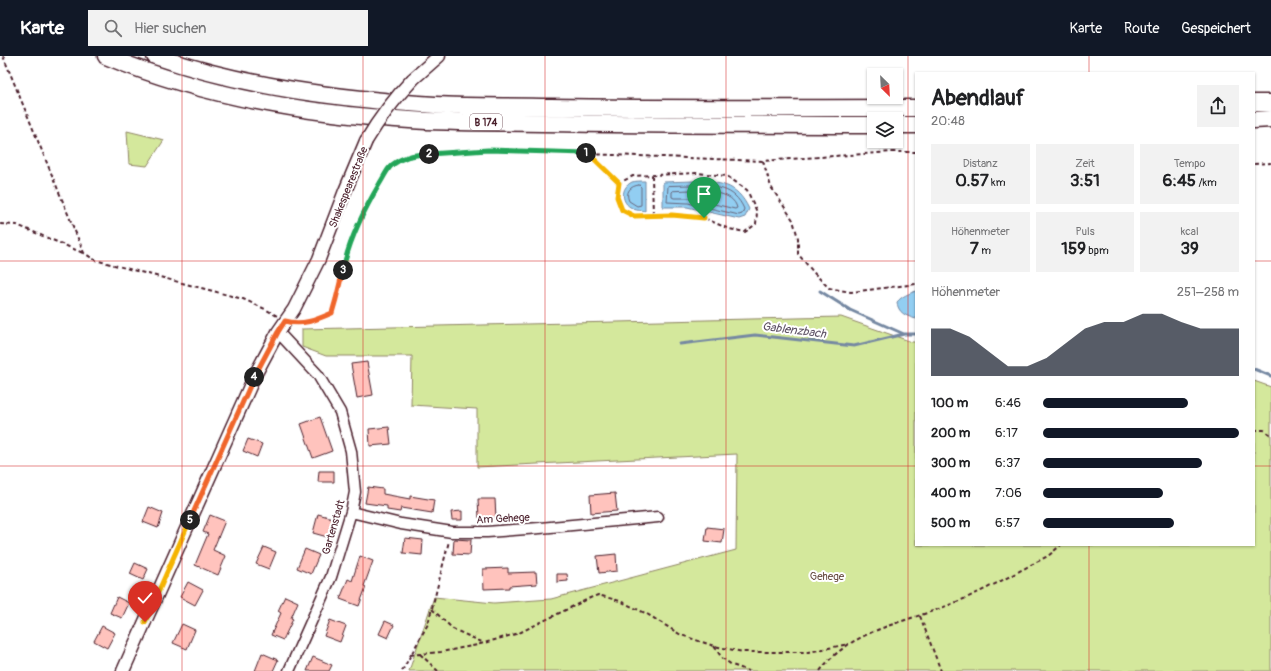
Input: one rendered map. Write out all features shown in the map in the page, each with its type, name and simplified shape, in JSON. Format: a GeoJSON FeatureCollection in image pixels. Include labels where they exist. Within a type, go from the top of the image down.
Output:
{"type":"FeatureCollection","features":[{"type":"Feature","properties":{"kind":"highway","name":"B 174"},"geometry":{"type":"LineString","coordinates":[[106,56],[124,64],[188,85],[260,102],[328,112],[410,120],[632,125],[867,125]]}},
{"type":"Feature","properties":{"kind":"highway","name":"B 174"},"geometry":{"type":"LineString","coordinates":[[155,56],[222,76],[280,89],[350,98],[435,105],[638,108],[915,108]]}},
{"type":"Feature","properties":{"kind":"highway"},"geometry":{"type":"LineString","coordinates":[[1255,103],[1271,103]]}},
{"type":"Feature","properties":{"kind":"highway"},"geometry":{"type":"LineString","coordinates":[[1255,120],[1271,119]]}},
{"type":"Feature","properties":{"kind":"highway"},"geometry":{"type":"LineString","coordinates":[[903,125],[915,125]]}},
{"type":"Feature","properties":{"kind":"street","name":"Shakespearestraße"},"geometry":{"type":"LineString","coordinates":[[123,671],[255,375],[278,332],[294,309],[319,259],[366,141],[377,122],[397,96],[413,79],[439,56]]}},
{"type":"Feature","properties":{"kind":"street","name":"Gartenstadt"},"geometry":{"type":"LineString","coordinates":[[278,332],[318,375],[340,412],[351,452],[355,492],[351,512],[331,577],[290,671]]}},
{"type":"Feature","properties":{"kind":"street","name":"Am Gehege"},"geometry":{"type":"LineString","coordinates":[[351,512],[401,524],[452,532],[487,532],[658,517]]}},
{"type":"Feature","properties":{"kind":"path"},"geometry":{"type":"LineString","coordinates":[[3,56],[84,253]]}},
{"type":"Feature","properties":{"kind":"path"},"geometry":{"type":"LineString","coordinates":[[0,224],[17,225],[84,253],[95,260],[244,299],[285,321],[294,324],[315,320],[332,313],[346,254],[361,217],[390,166],[403,158],[416,154],[488,150],[763,161],[891,152],[915,152]]}},
{"type":"Feature","properties":{"kind":"path"},"geometry":{"type":"LineString","coordinates":[[588,153],[619,183]]}},
{"type":"Feature","properties":{"kind":"path"},"geometry":{"type":"LineString","coordinates":[[763,161],[771,187],[793,220],[798,238],[798,254],[829,288],[851,292],[915,284]]}},
{"type":"Feature","properties":{"kind":"path"},"geometry":{"type":"LineString","coordinates":[[1255,164],[1271,163]]}},
{"type":"Feature","properties":{"kind":"path"},"geometry":{"type":"LineString","coordinates":[[697,173],[727,176],[746,190],[757,212],[756,224],[745,232],[729,229],[704,218],[672,215],[634,216],[622,210],[617,197],[619,183],[633,176],[697,173]]}},
{"type":"Feature","properties":{"kind":"path"},"geometry":{"type":"LineString","coordinates":[[652,175],[652,216]]}},
{"type":"Feature","properties":{"kind":"path"},"geometry":{"type":"LineString","coordinates":[[1255,430],[1264,430],[1271,435]]}},
{"type":"Feature","properties":{"kind":"path"},"geometry":{"type":"LineString","coordinates":[[402,671],[428,624],[452,532]]}},
{"type":"Feature","properties":{"kind":"path"},"geometry":{"type":"LineString","coordinates":[[820,671],[826,662],[855,640],[881,629],[950,605],[1048,556],[1060,546]]}},
{"type":"Feature","properties":{"kind":"path"},"geometry":{"type":"LineString","coordinates":[[410,655],[441,652],[484,643],[520,633],[598,595],[620,601],[647,614],[681,635],[714,646],[743,652],[808,652],[849,644]]}},
{"type":"Feature","properties":{"kind":"path"},"geometry":{"type":"LineString","coordinates":[[432,609],[453,629],[484,643]]}},
{"type":"Feature","properties":{"kind":"path"},"geometry":{"type":"LineString","coordinates":[[920,616],[941,671]]}},
{"type":"Feature","properties":{"kind":"path"},"geometry":{"type":"LineString","coordinates":[[714,646],[722,658],[732,665],[750,671]]}},
{"type":"Feature","properties":{"kind":"path"},"geometry":{"type":"LineString","coordinates":[[420,654],[438,671]]}},
{"type":"Feature","properties":{"kind":"green space"},"geometry":{"type":"Polygon","coordinates":[[[127,131],[164,140],[147,166],[129,164],[127,131]]]}},
{"type":"Feature","properties":{"kind":"green space","name":"Gehege"},"geometry":{"type":"Polygon","coordinates":[[[841,317],[915,342],[915,546],[1255,546],[1255,381],[1271,387],[1271,671],[409,671],[434,597],[494,603],[551,599],[736,550],[737,454],[477,467],[477,409],[411,405],[412,356],[326,356],[302,347],[302,329],[841,317]]]}},
{"type":"Feature","properties":{"kind":"water"},"geometry":{"type":"Polygon","coordinates":[[[645,181],[645,211],[635,210],[628,206],[624,199],[623,195],[625,188],[632,182],[645,181]]]}},
{"type":"Feature","properties":{"kind":"water"},"geometry":{"type":"Polygon","coordinates":[[[663,182],[711,182],[733,189],[744,200],[749,209],[745,217],[739,219],[687,207],[663,207],[663,182]]]}},
{"type":"Feature","properties":{"kind":"water"},"geometry":{"type":"Polygon","coordinates":[[[915,291],[915,319],[903,314],[898,306],[897,302],[908,294],[915,291]]]}},
{"type":"Feature","properties":{"kind":"building"},"geometry":{"type":"Polygon","coordinates":[[[367,362],[373,395],[357,398],[351,364],[367,362]]]}},
{"type":"Feature","properties":{"kind":"building"},"geometry":{"type":"Polygon","coordinates":[[[320,417],[332,451],[313,458],[301,424],[320,417]]]}},
{"type":"Feature","properties":{"kind":"building"},"geometry":{"type":"Polygon","coordinates":[[[389,427],[391,444],[370,446],[369,429],[389,427]]]}},
{"type":"Feature","properties":{"kind":"building"},"geometry":{"type":"Polygon","coordinates":[[[248,439],[262,444],[257,457],[243,451],[248,439]]]}},
{"type":"Feature","properties":{"kind":"building"},"geometry":{"type":"Polygon","coordinates":[[[319,471],[334,471],[334,482],[318,482],[319,471]]]}},
{"type":"Feature","properties":{"kind":"building"},"geometry":{"type":"Polygon","coordinates":[[[368,487],[383,489],[383,494],[410,499],[410,496],[434,500],[432,513],[401,508],[400,512],[387,510],[387,506],[365,503],[368,487]]]}},
{"type":"Feature","properties":{"kind":"building"},"geometry":{"type":"Polygon","coordinates":[[[615,493],[617,511],[591,513],[590,495],[615,493]]]}},
{"type":"Feature","properties":{"kind":"building"},"geometry":{"type":"Polygon","coordinates":[[[478,499],[495,499],[496,518],[479,518],[478,499]]]}},
{"type":"Feature","properties":{"kind":"building"},"geometry":{"type":"Polygon","coordinates":[[[149,507],[163,513],[158,528],[143,522],[149,507]]]}},
{"type":"Feature","properties":{"kind":"building"},"geometry":{"type":"Polygon","coordinates":[[[462,511],[462,520],[452,520],[451,512],[462,511]]]}},
{"type":"Feature","properties":{"kind":"building"},"geometry":{"type":"Polygon","coordinates":[[[318,514],[336,519],[331,538],[313,533],[318,514]]]}},
{"type":"Feature","properties":{"kind":"building"},"geometry":{"type":"Polygon","coordinates":[[[210,515],[225,521],[213,550],[226,556],[218,575],[195,565],[208,534],[203,532],[210,515]]]}},
{"type":"Feature","properties":{"kind":"building"},"geometry":{"type":"Polygon","coordinates":[[[707,527],[724,529],[722,543],[705,541],[707,527]]]}},
{"type":"Feature","properties":{"kind":"building"},"geometry":{"type":"Polygon","coordinates":[[[405,538],[423,540],[422,555],[403,553],[405,538]]]}},
{"type":"Feature","properties":{"kind":"building"},"geometry":{"type":"Polygon","coordinates":[[[454,539],[471,540],[470,555],[453,554],[454,539]]]}},
{"type":"Feature","properties":{"kind":"building"},"geometry":{"type":"Polygon","coordinates":[[[264,547],[276,552],[269,569],[256,564],[264,547]]]}},
{"type":"Feature","properties":{"kind":"building"},"geometry":{"type":"Polygon","coordinates":[[[305,549],[319,555],[311,574],[297,568],[305,549]]]}},
{"type":"Feature","properties":{"kind":"building"},"geometry":{"type":"Polygon","coordinates":[[[616,554],[617,571],[599,573],[597,556],[616,554]]]}},
{"type":"Feature","properties":{"kind":"building"},"geometry":{"type":"Polygon","coordinates":[[[360,556],[373,561],[359,606],[340,599],[348,579],[352,581],[360,556]]]}},
{"type":"Feature","properties":{"kind":"building"},"geometry":{"type":"Polygon","coordinates":[[[135,563],[148,569],[143,580],[130,574],[135,563]]]}},
{"type":"Feature","properties":{"kind":"building"},"geometry":{"type":"Polygon","coordinates":[[[508,568],[508,573],[536,572],[537,584],[509,586],[509,588],[484,589],[483,569],[508,568]]]}},
{"type":"Feature","properties":{"kind":"building"},"geometry":{"type":"Polygon","coordinates":[[[557,574],[567,574],[568,581],[557,582],[557,574]]]}},
{"type":"Feature","properties":{"kind":"building"},"geometry":{"type":"Polygon","coordinates":[[[188,582],[203,590],[195,605],[180,597],[188,582]]]}},
{"type":"Feature","properties":{"kind":"building"},"geometry":{"type":"Polygon","coordinates":[[[285,596],[298,602],[291,618],[293,619],[283,640],[271,635],[281,613],[278,611],[285,596]]]}},
{"type":"Feature","properties":{"kind":"building"},"geometry":{"type":"Polygon","coordinates":[[[117,597],[129,603],[122,618],[110,613],[117,597]]]}},
{"type":"Feature","properties":{"kind":"building"},"geometry":{"type":"Polygon","coordinates":[[[330,620],[346,626],[340,642],[324,636],[330,620]]]}},
{"type":"Feature","properties":{"kind":"building"},"geometry":{"type":"Polygon","coordinates":[[[385,621],[394,625],[388,638],[379,634],[385,621]]]}},
{"type":"Feature","properties":{"kind":"building"},"geometry":{"type":"Polygon","coordinates":[[[182,624],[195,630],[187,649],[173,643],[182,624]]]}},
{"type":"Feature","properties":{"kind":"building"},"geometry":{"type":"Polygon","coordinates":[[[102,626],[115,633],[107,648],[94,641],[102,626]]]}},
{"type":"Feature","properties":{"kind":"building"},"geometry":{"type":"Polygon","coordinates":[[[262,653],[278,660],[273,671],[255,671],[262,653]]]}},
{"type":"Feature","properties":{"kind":"building"},"geometry":{"type":"Polygon","coordinates":[[[313,657],[332,665],[329,671],[307,671],[313,657]]]}},
{"type":"Feature","properties":{"kind":"waterway","name":"Gablenzbach"},"geometry":{"type":"LineString","coordinates":[[820,291],[850,310],[904,334]]}},
{"type":"Feature","properties":{"kind":"waterway","name":"Gablenzbach"},"geometry":{"type":"LineString","coordinates":[[680,344],[755,335],[854,346],[904,334],[915,334]]}},
{"type":"Feature","properties":{"kind":"waterway","name":"Gablenzbach"},"geometry":{"type":"LineString","coordinates":[[1255,369],[1271,376]]}},
{"type":"Feature","properties":{"kind":"route"},"geometry":{"type":"LineString","coordinates":[[145,622],[255,375],[278,332],[285,321],[294,324],[315,320],[332,313],[346,254],[361,217],[390,166],[403,158],[416,154],[488,150],[588,153],[619,183],[617,197],[622,210],[634,216],[672,215],[704,218]]}}]}
